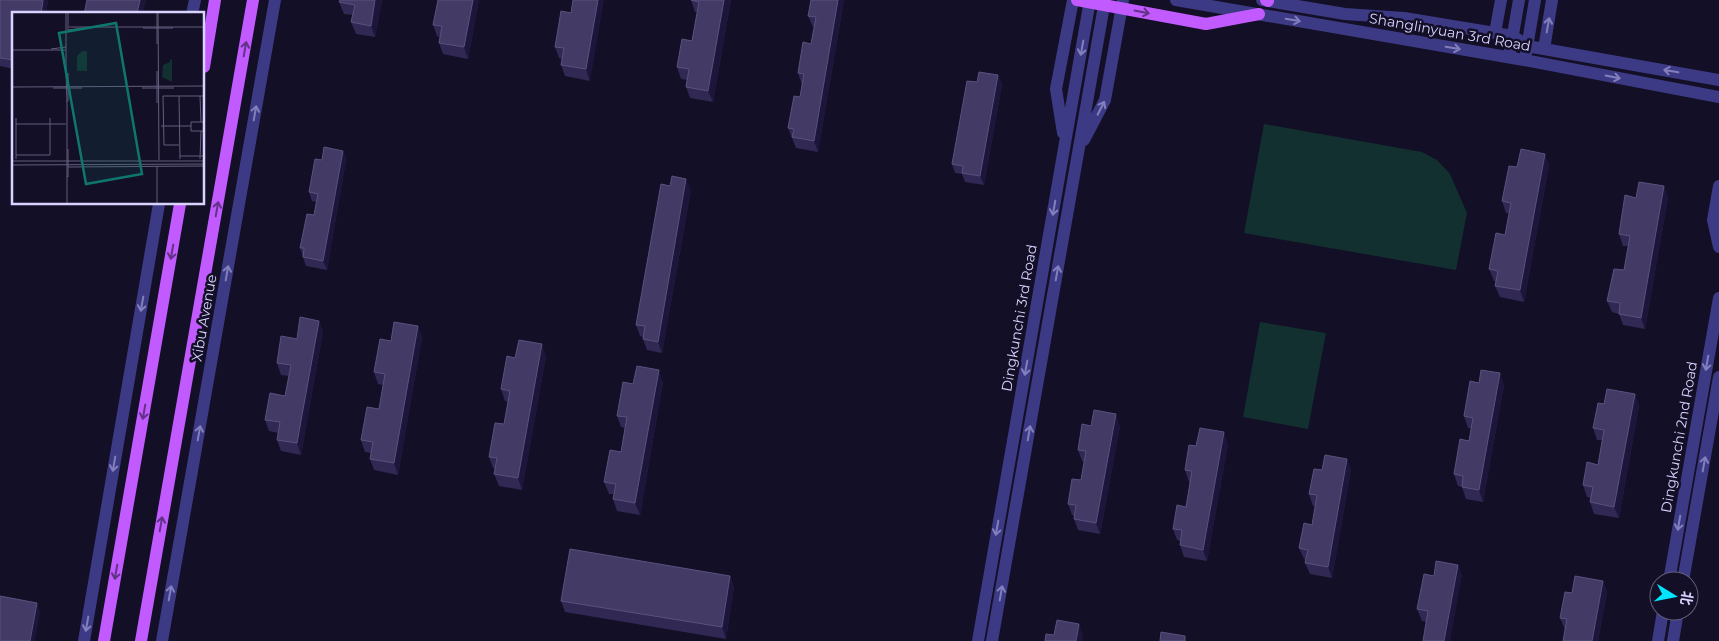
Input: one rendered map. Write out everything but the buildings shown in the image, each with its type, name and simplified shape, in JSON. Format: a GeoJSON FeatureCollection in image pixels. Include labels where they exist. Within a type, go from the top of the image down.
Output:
{"type":"FeatureCollection","features":[{"type":"Feature","properties":{"kind":"main road"},"geometry":{"type":"LineString","coordinates":[[205,61],[216,0]]}},
{"type":"Feature","properties":{"kind":"main road","name":"Xibu Avenue"},"geometry":{"type":"LineString","coordinates":[[141,641],[253,0]]}},
{"type":"Feature","properties":{"kind":"main road"},"geometry":{"type":"LineString","coordinates":[[1077,0],[1123,4],[1206,24],[1259,14]]}},
{"type":"Feature","properties":{"kind":"main road"},"geometry":{"type":"LineString","coordinates":[[104,641],[180,205]]}},
{"type":"Feature","properties":{"kind":"street","name":"Xibu Avenue"},"geometry":{"type":"LineString","coordinates":[[162,641],[275,0]]}},
{"type":"Feature","properties":{"kind":"street"},"geometry":{"type":"LineString","coordinates":[[1065,144],[1056,89],[1073,0]]}},
{"type":"Feature","properties":{"kind":"street","name":"Shanglinyuan 3rd Road"},"geometry":{"type":"LineString","coordinates":[[1176,0],[1524,60],[1719,97]]}},
{"type":"Feature","properties":{"kind":"street","name":"Shanglinyuan 3rd Road"},"geometry":{"type":"LineString","coordinates":[[1265,0],[1345,14],[1404,18],[1513,36],[1527,46],[1719,80]]}},
{"type":"Feature","properties":{"kind":"street"},"geometry":{"type":"LineString","coordinates":[[1495,33],[1501,0]]}},
{"type":"Feature","properties":{"kind":"street"},"geometry":{"type":"LineString","coordinates":[[1509,58],[1519,0]]}},
{"type":"Feature","properties":{"kind":"street"},"geometry":{"type":"LineString","coordinates":[[1524,60],[1534,0]]}},
{"type":"Feature","properties":{"kind":"street"},"geometry":{"type":"LineString","coordinates":[[1544,49],[1552,0]]}},
{"type":"Feature","properties":{"kind":"street","name":"Dingkunchi 3rd Road"},"geometry":{"type":"LineString","coordinates":[[978,641],[1090,1]]}},
{"type":"Feature","properties":{"kind":"street"},"geometry":{"type":"LineString","coordinates":[[992,641],[1105,2]]}},
{"type":"Feature","properties":{"kind":"street"},"geometry":{"type":"LineString","coordinates":[[1078,152],[1105,100],[1123,4]]}},
{"type":"Feature","properties":{"kind":"street"},"geometry":{"type":"LineString","coordinates":[[1719,186],[1713,220],[1719,247]]}},
{"type":"Feature","properties":{"kind":"street"},"geometry":{"type":"LineString","coordinates":[[84,641],[159,205]]}},
{"type":"Feature","properties":{"kind":"street","name":"Dingkunchi 2nd Road"},"geometry":{"type":"LineString","coordinates":[[1671,571],[1719,298]]}},
{"type":"Feature","properties":{"kind":"street","name":"Dingkunchi 2nd Road"},"geometry":{"type":"LineString","coordinates":[[1685,571],[1719,377]]}},
{"type":"Feature","properties":{"kind":"street"},"geometry":{"type":"LineString","coordinates":[[1658,641],[1661,621]]}},
{"type":"Feature","properties":{"kind":"street"},"geometry":{"type":"LineString","coordinates":[[1673,641],[1676,621]]}},
{"type":"Feature","properties":{"kind":"green space"},"geometry":{"type":"Polygon","coordinates":[[[1264,124],[1422,152],[1437,160],[1450,174],[1467,213],[1456,270],[1244,233],[1264,124]]]}},
{"type":"Feature","properties":{"kind":"green space"},"geometry":{"type":"Polygon","coordinates":[[[1260,322],[1326,333],[1308,429],[1243,417],[1260,322]]]}}]}
